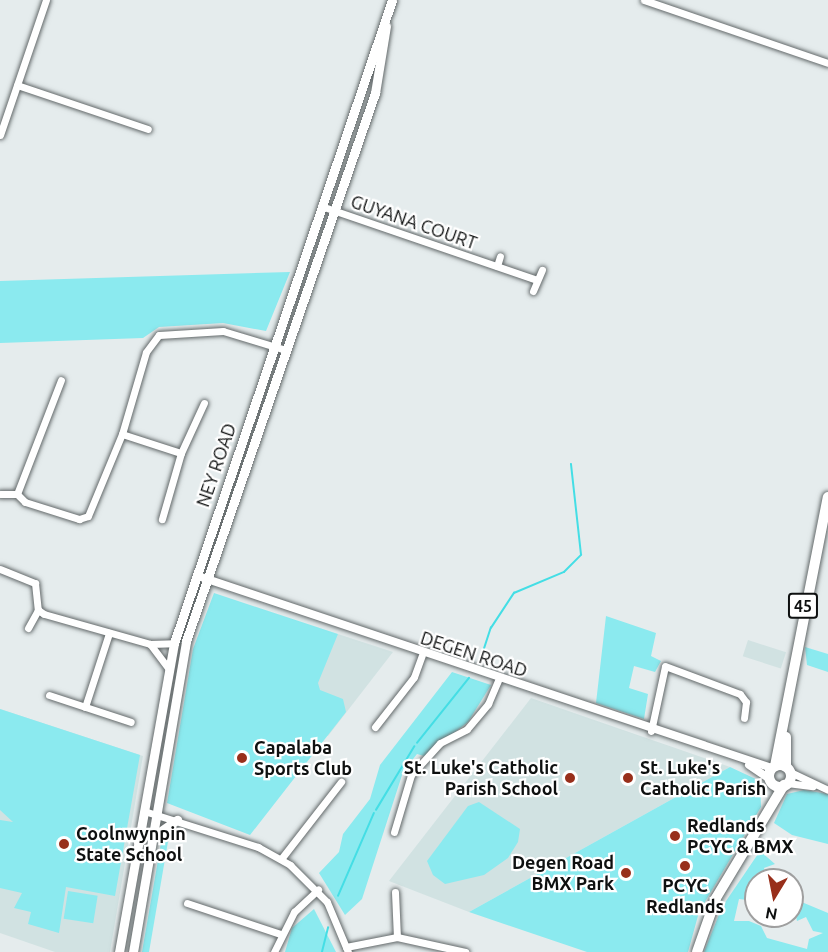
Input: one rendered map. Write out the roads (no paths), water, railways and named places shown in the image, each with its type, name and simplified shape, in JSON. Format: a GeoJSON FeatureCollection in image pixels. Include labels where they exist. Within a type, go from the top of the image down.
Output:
{"type":"FeatureCollection","features":[{"type":"Feature","properties":{"kind":"main road","name":"NEY ROAD"},"geometry":{"type":"LineString","coordinates":[[119,952],[174,643],[392,0]]}},
{"type":"Feature","properties":{"kind":"main road","name":"NEY ROAD"},"geometry":{"type":"LineString","coordinates":[[133,952],[186,641],[375,93],[392,0]]}},
{"type":"Feature","properties":{"kind":"main road","name":"45"},"geometry":{"type":"LineString","coordinates":[[779,775],[799,624],[828,497]]}},
{"type":"Feature","properties":{"kind":"main road"},"geometry":{"type":"LineString","coordinates":[[697,952],[716,898],[769,809],[779,775]]}},
{"type":"Feature","properties":{"kind":"main road"},"geometry":{"type":"LineString","coordinates":[[151,838],[177,820]]}},
{"type":"Feature","properties":{"kind":"street"},"geometry":{"type":"LineString","coordinates":[[0,135],[46,0]]}},
{"type":"Feature","properties":{"kind":"street"},"geometry":{"type":"LineString","coordinates":[[644,0],[828,63]]}},
{"type":"Feature","properties":{"kind":"street"},"geometry":{"type":"LineString","coordinates":[[17,85],[148,129]]}},
{"type":"Feature","properties":{"kind":"street","name":"GUYANA COURT"},"geometry":{"type":"LineString","coordinates":[[321,206],[537,280]]}},
{"type":"Feature","properties":{"kind":"street","name":"GUYANA COURT"},"geometry":{"type":"LineString","coordinates":[[497,266],[500,256]]}},
{"type":"Feature","properties":{"kind":"street"},"geometry":{"type":"LineString","coordinates":[[533,291],[542,270]]}},
{"type":"Feature","properties":{"kind":"street"},"geometry":{"type":"LineString","coordinates":[[0,494],[17,494],[25,502],[84,519],[122,434],[146,352],[159,335],[209,329],[286,350]]}},
{"type":"Feature","properties":{"kind":"street"},"geometry":{"type":"LineString","coordinates":[[17,494],[62,380]]}},
{"type":"Feature","properties":{"kind":"street"},"geometry":{"type":"LineString","coordinates":[[162,519],[182,453],[204,403]]}},
{"type":"Feature","properties":{"kind":"street"},"geometry":{"type":"LineString","coordinates":[[122,434],[182,453]]}},
{"type":"Feature","properties":{"kind":"street"},"geometry":{"type":"LineString","coordinates":[[0,569],[35,583],[38,609],[28,628]]}},
{"type":"Feature","properties":{"kind":"street","name":"DEGEN ROAD"},"geometry":{"type":"LineString","coordinates":[[196,575],[422,655],[828,790]]}},
{"type":"Feature","properties":{"kind":"street"},"geometry":{"type":"LineString","coordinates":[[38,609],[150,644],[174,643]]}},
{"type":"Feature","properties":{"kind":"street"},"geometry":{"type":"LineString","coordinates":[[85,707],[109,633]]}},
{"type":"Feature","properties":{"kind":"street"},"geometry":{"type":"LineString","coordinates":[[150,644],[168,668]]}},
{"type":"Feature","properties":{"kind":"street"},"geometry":{"type":"LineString","coordinates":[[375,727],[414,677],[422,655]]}},
{"type":"Feature","properties":{"kind":"street"},"geometry":{"type":"LineString","coordinates":[[651,731],[665,666],[740,694],[746,702],[744,718]]}},
{"type":"Feature","properties":{"kind":"street"},"geometry":{"type":"LineString","coordinates":[[394,832],[411,775],[440,743],[467,729],[488,704],[498,680]]}},
{"type":"Feature","properties":{"kind":"street"},"geometry":{"type":"LineString","coordinates":[[50,695],[131,723]]}},
{"type":"Feature","properties":{"kind":"street","name":"DEGEN ROAD"},"geometry":{"type":"LineString","coordinates":[[779,775],[819,786]]}},
{"type":"Feature","properties":{"kind":"street"},"geometry":{"type":"LineString","coordinates":[[281,859],[341,782]]}},
{"type":"Feature","properties":{"kind":"street"},"geometry":{"type":"LineString","coordinates":[[144,811],[177,820],[281,859],[318,890],[347,949],[397,937],[465,952]]}},
{"type":"Feature","properties":{"kind":"street"},"geometry":{"type":"LineString","coordinates":[[274,952],[280,934],[318,890]]}},
{"type":"Feature","properties":{"kind":"street"},"geometry":{"type":"LineString","coordinates":[[395,892],[397,937]]}},
{"type":"Feature","properties":{"kind":"street"},"geometry":{"type":"LineString","coordinates":[[187,903],[280,934]]}},
{"type":"Feature","properties":{"kind":"waterway"},"geometry":{"type":"LineString","coordinates":[[479,664],[491,628],[514,593],[564,572],[581,555],[571,465]]}},
{"type":"Feature","properties":{"kind":"waterway"},"geometry":{"type":"LineString","coordinates":[[417,743],[469,678]]}},
{"type":"Feature","properties":{"kind":"waterway"},"geometry":{"type":"LineString","coordinates":[[376,810],[414,747]]}},
{"type":"Feature","properties":{"kind":"waterway"},"geometry":{"type":"LineString","coordinates":[[338,896],[374,813]]}},
{"type":"Feature","properties":{"kind":"waterway"},"geometry":{"type":"LineString","coordinates":[[322,952],[328,928]]}},
{"type":"Feature","properties":{"kind":"place","name":"Capalaba Sports Club"},"geometry":{"type":"Point","coordinates":[242,758]}},
{"type":"Feature","properties":{"kind":"place","name":"St. Luke's Catholic Parish School"},"geometry":{"type":"Point","coordinates":[570,778]}},
{"type":"Feature","properties":{"kind":"place","name":"St. Luke's Catholic Parish"},"geometry":{"type":"Point","coordinates":[628,778]}},
{"type":"Feature","properties":{"kind":"place","name":"Redlands PCYC & BMX"},"geometry":{"type":"Point","coordinates":[675,836]}},
{"type":"Feature","properties":{"kind":"place","name":"Coolnwynpin State School"},"geometry":{"type":"Point","coordinates":[64,844]}},
{"type":"Feature","properties":{"kind":"place","name":"PCYC Redlands"},"geometry":{"type":"Point","coordinates":[685,866]}},
{"type":"Feature","properties":{"kind":"place","name":"Degen Road BMX Park"},"geometry":{"type":"Point","coordinates":[626,873]}}]}
